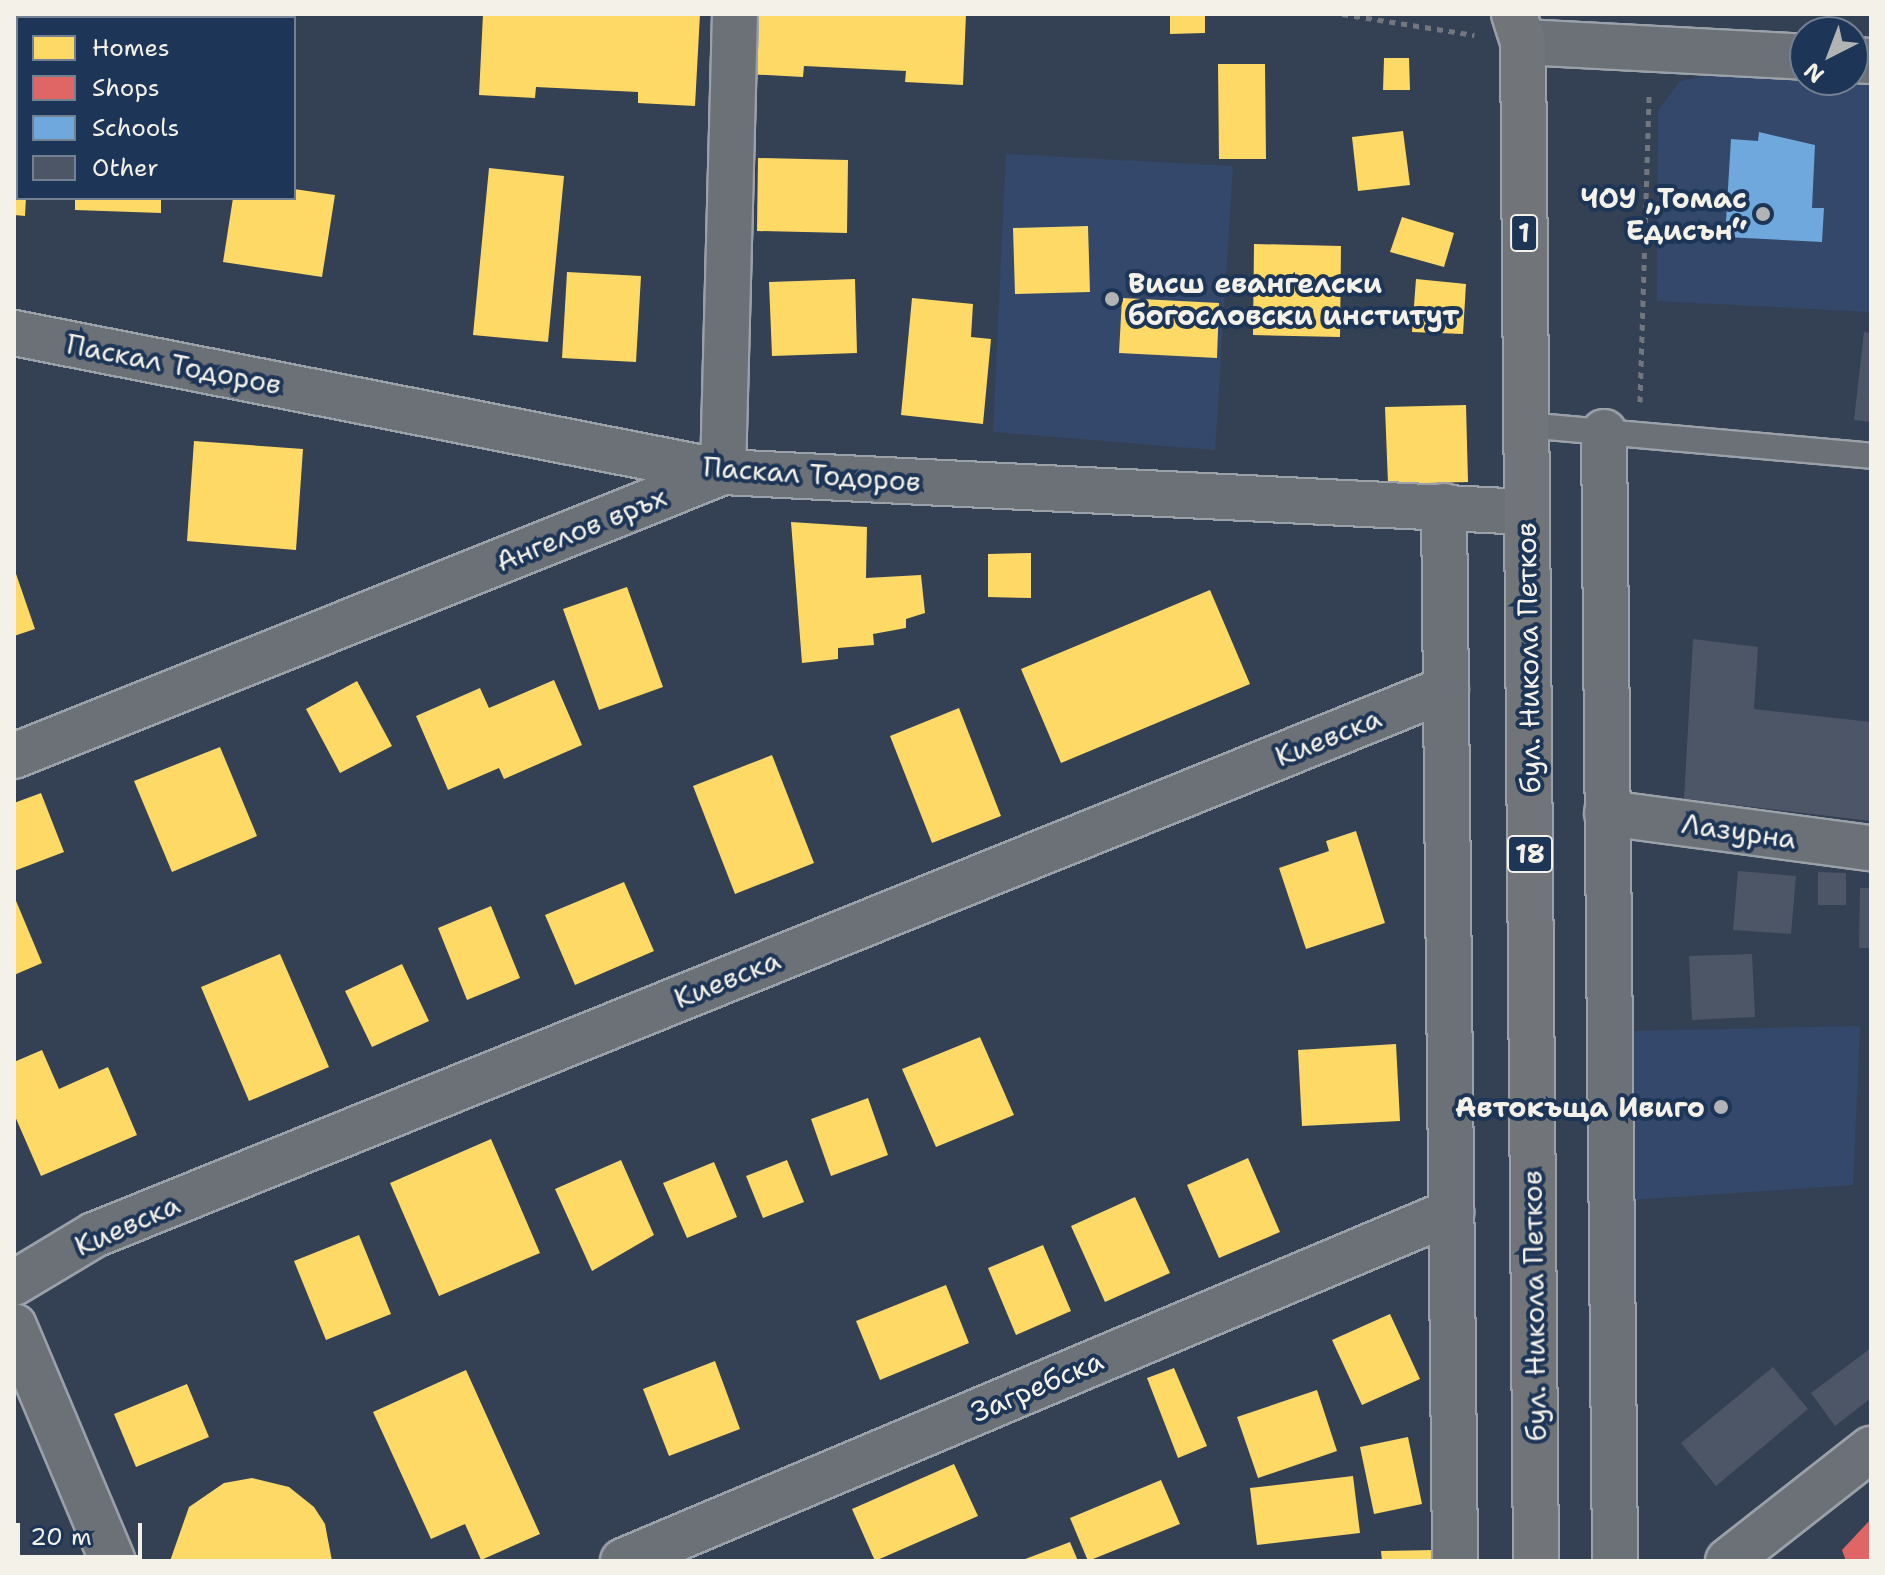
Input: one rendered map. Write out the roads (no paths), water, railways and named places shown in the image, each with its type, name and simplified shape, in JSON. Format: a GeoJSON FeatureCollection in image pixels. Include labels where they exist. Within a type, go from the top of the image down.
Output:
{"type":"FeatureCollection","features":[{"type":"Feature","properties":{"kind":"highway","name":"бул. Никола Петков"},"geometry":{"type":"LineString","coordinates":[[1524,23],[1536,1561]]}},
{"type":"Feature","properties":{"kind":"street"},"geometry":{"type":"LineString","coordinates":[[723,472],[735,14]]}},
{"type":"Feature","properties":{"kind":"street"},"geometry":{"type":"LineString","coordinates":[[1524,23],[1650,49],[1789,56]]}},
{"type":"Feature","properties":{"kind":"street","name":"Паскал Тодоров"},"geometry":{"type":"LineString","coordinates":[[14,333],[723,472],[1526,512]]}},
{"type":"Feature","properties":{"kind":"street"},"geometry":{"type":"LineString","coordinates":[[1615,1561],[1607,813],[1621,433]]}},
{"type":"Feature","properties":{"kind":"street","name":"Ангелов връх"},"geometry":{"type":"LineString","coordinates":[[14,756],[723,472]]}},
{"type":"Feature","properties":{"kind":"street"},"geometry":{"type":"LineString","coordinates":[[1444,506],[1455,1561]]}},
{"type":"Feature","properties":{"kind":"street","name":"Киевска"},"geometry":{"type":"LineString","coordinates":[[14,1283],[94,1235],[1446,689]]}},
{"type":"Feature","properties":{"kind":"street","name":"Лазурна"},"geometry":{"type":"LineString","coordinates":[[1607,813],[1871,848]]}},
{"type":"Feature","properties":{"kind":"street","name":"Загребска"},"geometry":{"type":"LineString","coordinates":[[623,1561],[1451,1212]]}},
{"type":"Feature","properties":{"kind":"street"},"geometry":{"type":"LineString","coordinates":[[14,1326],[113,1561]]}},
{"type":"Feature","properties":{"kind":"street"},"geometry":{"type":"LineString","coordinates":[[1728,1561],[1871,1449]]}},
{"type":"Feature","properties":{"kind":"lane"},"geometry":{"type":"LineString","coordinates":[[1526,425],[1871,456]]}},
{"type":"Feature","properties":{"kind":"place","name":"ЧОУ „Томас Едисън“"},"geometry":{"type":"Point","coordinates":[1763,214]}},
{"type":"Feature","properties":{"kind":"place","name":"Висш евангелски богословски институт"},"geometry":{"type":"Point","coordinates":[1112,299]}},
{"type":"Feature","properties":{"kind":"place","name":"Автокъща Ивиго"},"geometry":{"type":"Point","coordinates":[1721,1107]}}]}
